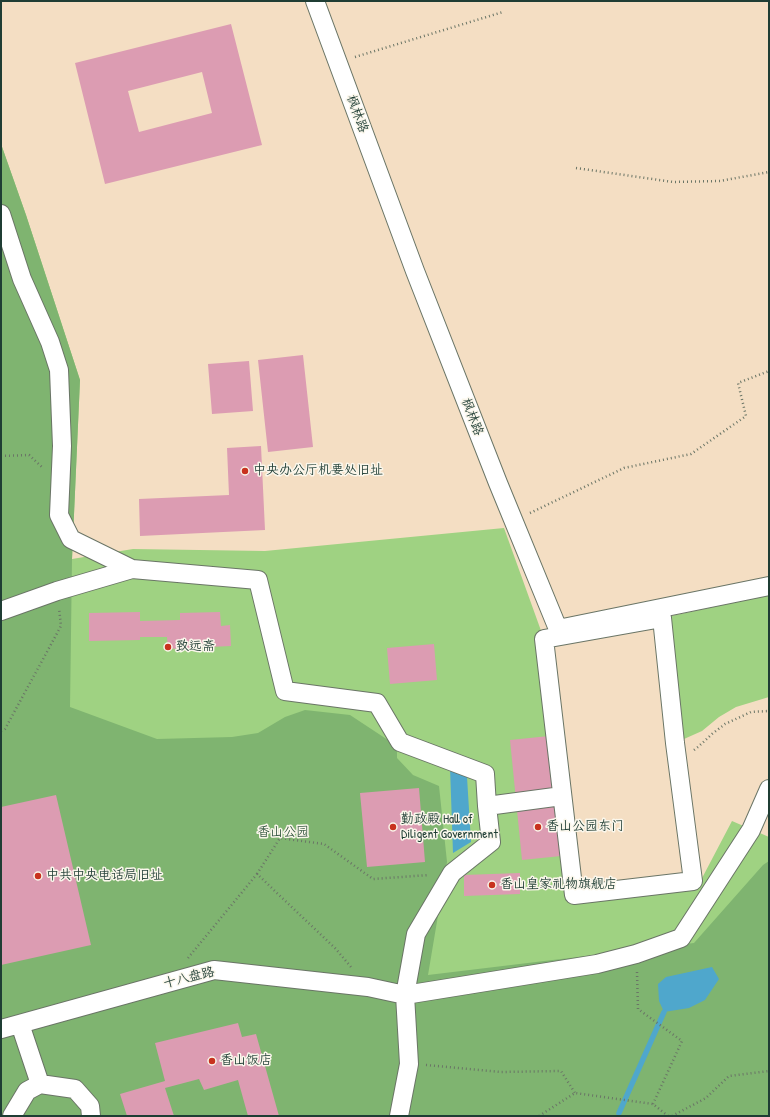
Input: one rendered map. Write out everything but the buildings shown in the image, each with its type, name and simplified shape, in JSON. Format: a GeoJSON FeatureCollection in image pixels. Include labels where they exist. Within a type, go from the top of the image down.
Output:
{"type":"FeatureCollection","features":[{"type":"Feature","properties":{"kind":"street","name":"枫林路"},"geometry":{"type":"LineString","coordinates":[[315,1],[414,271],[558,629],[769,586]]}},
{"type":"Feature","properties":{"kind":"street"},"geometry":{"type":"LineString","coordinates":[[1,214],[22,279],[50,342],[59,370],[62,446],[59,515],[71,539],[132,569],[258,580],[285,691],[377,703],[400,742],[485,774],[491,842],[452,873],[416,934],[405,995],[409,1064],[399,1116]]}},
{"type":"Feature","properties":{"kind":"street"},"geometry":{"type":"LineString","coordinates":[[1,611],[57,591],[132,569]]}},
{"type":"Feature","properties":{"kind":"street"},"geometry":{"type":"LineString","coordinates":[[662,618],[677,761],[693,881],[574,895],[544,639],[662,618]]}},
{"type":"Feature","properties":{"kind":"street"},"geometry":{"type":"LineString","coordinates":[[405,995],[597,964],[636,954],[680,938],[751,830],[769,789]]}},
{"type":"Feature","properties":{"kind":"street"},"geometry":{"type":"LineString","coordinates":[[487,806],[562,796]]}},
{"type":"Feature","properties":{"kind":"street","name":"十八盘路"},"geometry":{"type":"LineString","coordinates":[[1,1029],[214,970],[368,987],[405,995]]}},
{"type":"Feature","properties":{"kind":"street"},"geometry":{"type":"LineString","coordinates":[[20,1024],[40,1084]]}},
{"type":"Feature","properties":{"kind":"street"},"geometry":{"type":"LineString","coordinates":[[12,1116],[27,1091],[40,1084],[75,1089],[90,1106],[91,1116]]}},
{"type":"Feature","properties":{"kind":"path"},"geometry":{"type":"LineString","coordinates":[[338,62],[503,12]]}},
{"type":"Feature","properties":{"kind":"path"},"geometry":{"type":"LineString","coordinates":[[576,168],[673,182],[720,181],[769,172]]}},
{"type":"Feature","properties":{"kind":"path"},"geometry":{"type":"LineString","coordinates":[[526,515],[624,468],[691,454],[746,416],[738,383],[769,371]]}},
{"type":"Feature","properties":{"kind":"path"},"geometry":{"type":"LineString","coordinates":[[1,456],[29,454]]}},
{"type":"Feature","properties":{"kind":"path"},"geometry":{"type":"LineString","coordinates":[[1,731],[5,729],[61,626],[57,591]]}},
{"type":"Feature","properties":{"kind":"path"},"geometry":{"type":"LineString","coordinates":[[677,761],[698,748],[724,724],[751,712],[769,711]]}},
{"type":"Feature","properties":{"kind":"path"},"geometry":{"type":"LineString","coordinates":[[187,959],[257,874],[280,838],[324,844],[373,879],[452,873]]}},
{"type":"Feature","properties":{"kind":"path"},"geometry":{"type":"LineString","coordinates":[[257,874],[335,948],[368,987]]}},
{"type":"Feature","properties":{"kind":"path"},"geometry":{"type":"LineString","coordinates":[[636,954],[638,1009],[682,1041],[653,1104]]}},
{"type":"Feature","properties":{"kind":"path"},"geometry":{"type":"LineString","coordinates":[[409,1064],[501,1072],[561,1071],[575,1093]]}},
{"type":"Feature","properties":{"kind":"path"},"geometry":{"type":"LineString","coordinates":[[672,1116],[706,1098],[729,1076],[769,1071]]}},
{"type":"Feature","properties":{"kind":"path"},"geometry":{"type":"LineString","coordinates":[[539,1116],[575,1093],[653,1104],[668,1116]]}},
{"type":"Feature","properties":{"kind":"green space","name":"香山公园"},"geometry":{"type":"Polygon","coordinates":[[[1,144],[80,380],[72,559],[133,549],[265,551],[504,528],[544,639],[574,895],[701,880],[732,821],[769,837],[769,1116],[1,1116],[1,144]]]}},
{"type":"Feature","properties":{"kind":"green space","name":"香山公园"},"geometry":{"type":"Polygon","coordinates":[[[1,144],[80,380],[72,559],[70,707],[157,739],[232,737],[258,733],[285,717],[305,710],[350,715],[397,746],[397,758],[413,775],[439,786],[447,862],[428,975],[694,943],[763,865],[769,861],[769,1116],[1,1116],[1,144]]]}},
{"type":"Feature","properties":{"kind":"green space"},"geometry":{"type":"Polygon","coordinates":[[[769,595],[769,697],[736,707],[719,717],[702,731],[675,743],[662,618],[769,595]]]}},
{"type":"Feature","properties":{"kind":"water"},"geometry":{"type":"Polygon","coordinates":[[[450,767],[467,777],[471,842],[453,853],[450,767]]]}},
{"type":"Feature","properties":{"kind":"water"},"geometry":{"type":"Polygon","coordinates":[[[712,967],[719,979],[705,1000],[689,1008],[664,1012],[659,1001],[658,984],[666,977],[712,967]]]}},
{"type":"Feature","properties":{"kind":"waterway"},"geometry":{"type":"LineString","coordinates":[[619,1113],[664,1012]]}},
{"type":"Feature","properties":{"kind":"place","name":"中央办公厅机要处旧址"},"geometry":{"type":"Point","coordinates":[245,471]}},
{"type":"Feature","properties":{"kind":"place","name":"致远斋"},"geometry":{"type":"Point","coordinates":[168,647]}},
{"type":"Feature","properties":{"kind":"place","name":"勤政殿 Hall of Diligent Government"},"geometry":{"type":"Point","coordinates":[393,827]}},
{"type":"Feature","properties":{"kind":"place","name":"香山公园东门"},"geometry":{"type":"Point","coordinates":[538,827]}},
{"type":"Feature","properties":{"kind":"place","name":"中共中央电话局旧址"},"geometry":{"type":"Point","coordinates":[38,876]}},
{"type":"Feature","properties":{"kind":"place","name":"香山皇家礼物旗舰店"},"geometry":{"type":"Point","coordinates":[492,885]}},
{"type":"Feature","properties":{"kind":"place","name":"香山饭店"},"geometry":{"type":"Point","coordinates":[212,1061]}}]}
